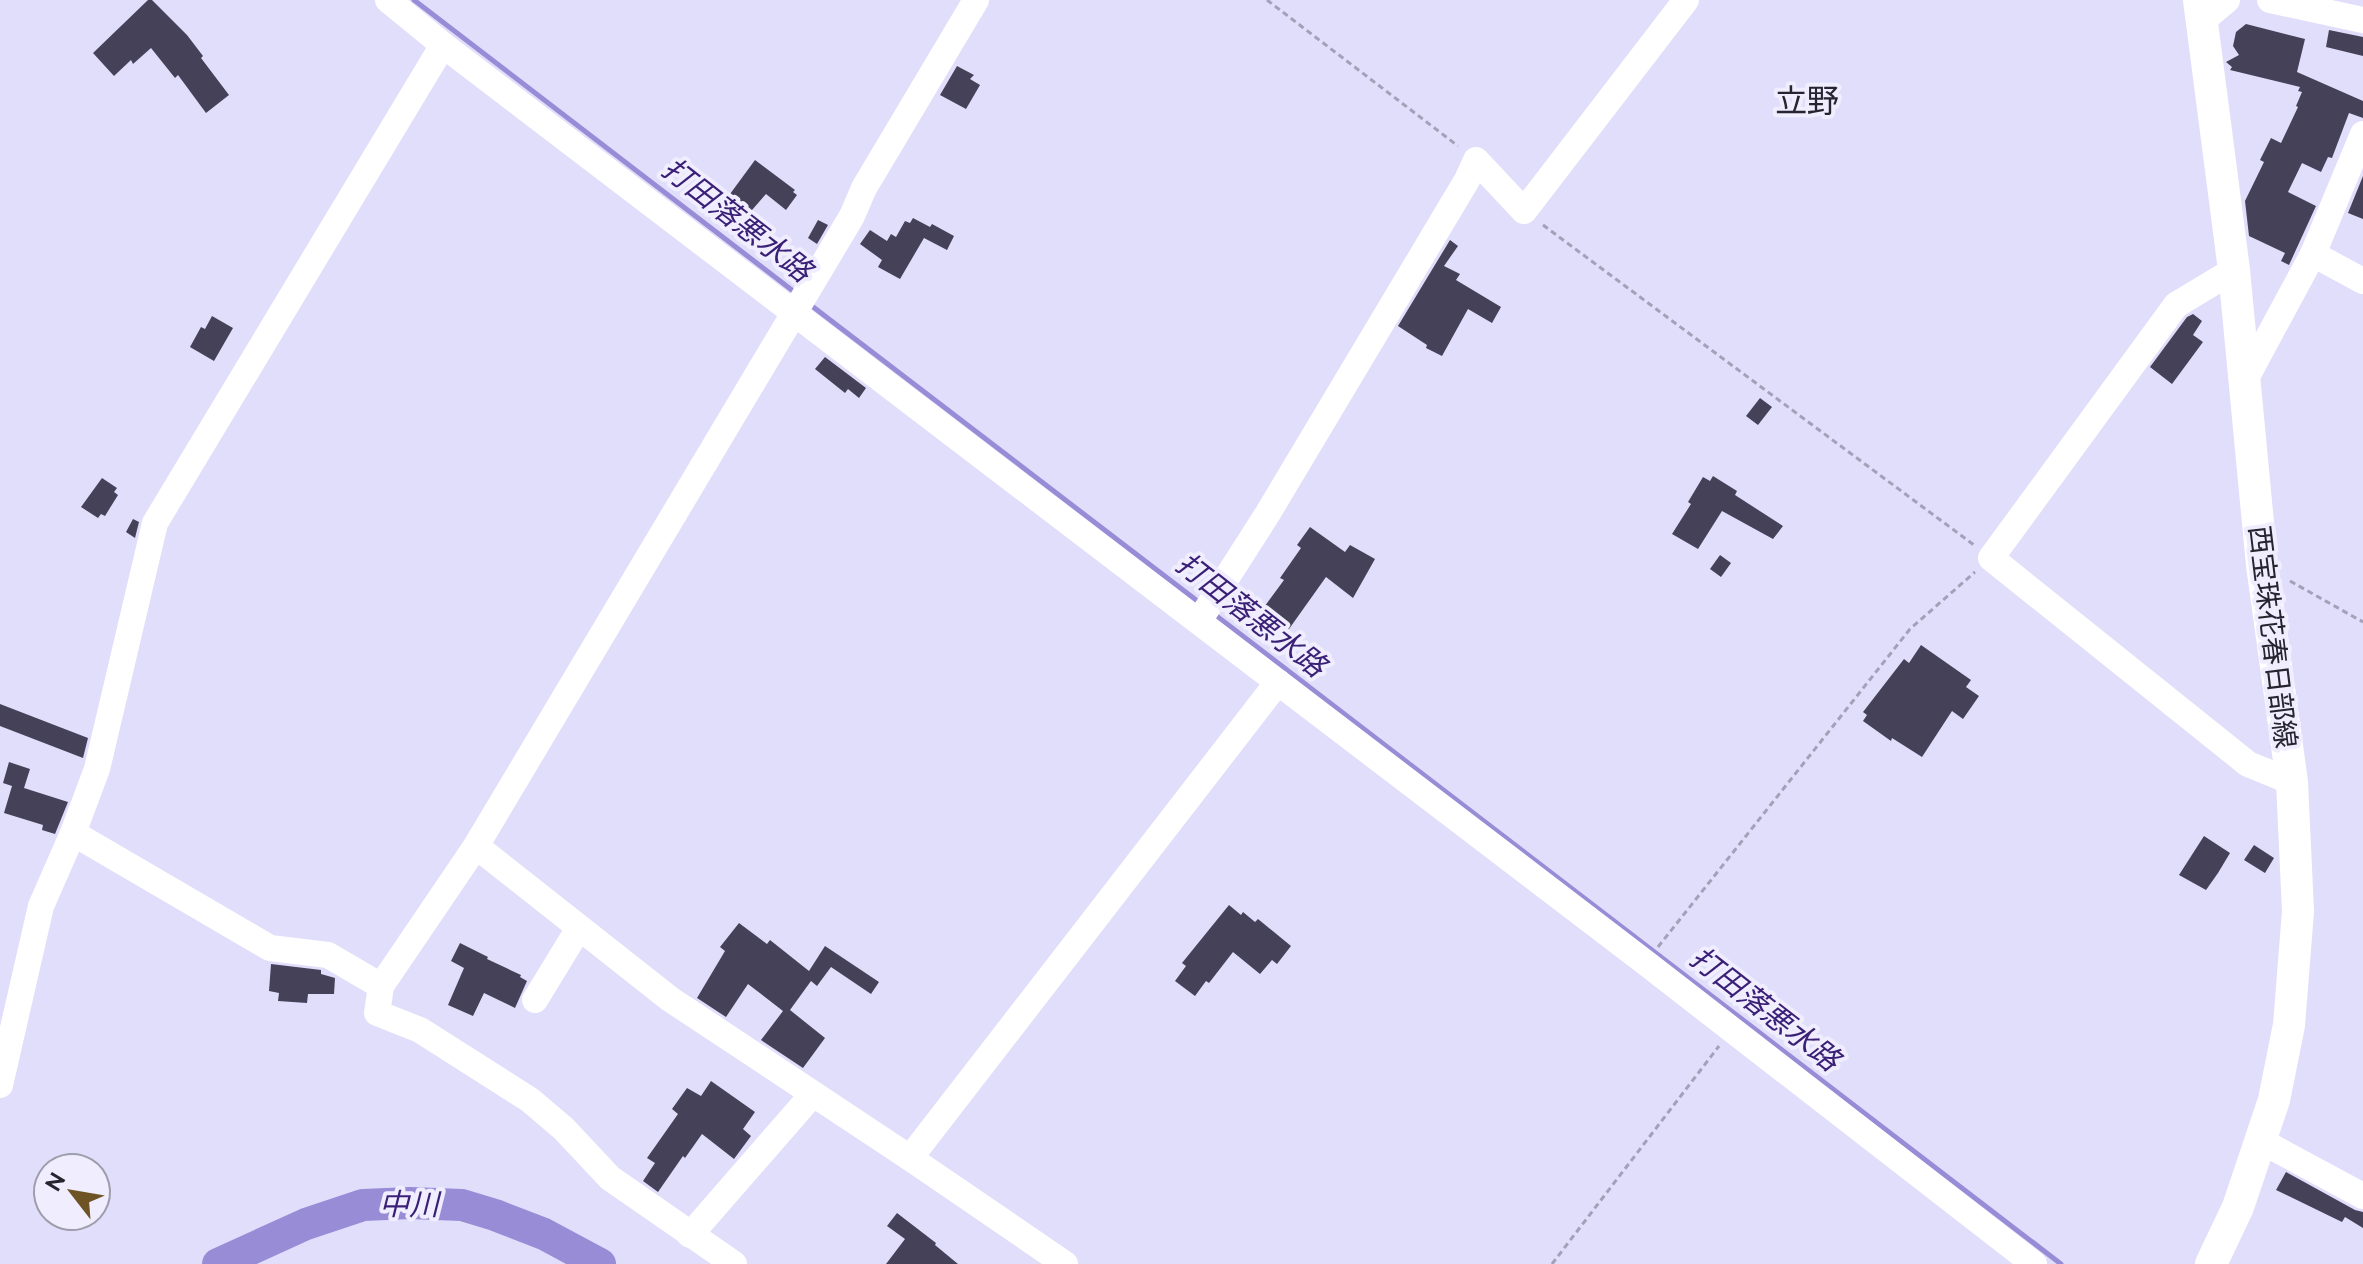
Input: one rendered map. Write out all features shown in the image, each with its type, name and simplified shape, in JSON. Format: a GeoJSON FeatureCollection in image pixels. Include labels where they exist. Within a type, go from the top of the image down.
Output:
{"type":"FeatureCollection","features":[{"type":"Feature","properties":{"kind":"main road","name":"西宝珠花春日部線"},"geometry":{"type":"LineString","coordinates":[[2201,10],[2234,270],[2262,565],[2292,782],[2298,911],[2289,1025],[2274,1100],[2238,1207],[2211,1264]]}},
{"type":"Feature","properties":{"kind":"street"},"geometry":{"type":"LineString","coordinates":[[388,0],[1646,963],[2034,1264]]}},
{"type":"Feature","properties":{"kind":"street"},"geometry":{"type":"LineString","coordinates":[[734,1264],[610,1178],[564,1129],[530,1100],[420,1030],[377,1013],[381,986],[476,846],[852,216],[864,188],[976,0]]}},
{"type":"Feature","properties":{"kind":"street"},"geometry":{"type":"LineString","coordinates":[[1199,621],[1268,513],[1459,194],[1476,160],[1524,211],[1686,0]]}},
{"type":"Feature","properties":{"kind":"street"},"geometry":{"type":"LineString","coordinates":[[2201,10],[2227,0]]}},
{"type":"Feature","properties":{"kind":"street"},"geometry":{"type":"LineString","coordinates":[[2270,0],[2363,20]]}},
{"type":"Feature","properties":{"kind":"street"},"geometry":{"type":"LineString","coordinates":[[0,1085],[41,906],[97,769],[155,523],[443,45]]}},
{"type":"Feature","properties":{"kind":"street"},"geometry":{"type":"LineString","coordinates":[[2244,382],[2313,254],[2363,134]]}},
{"type":"Feature","properties":{"kind":"street"},"geometry":{"type":"LineString","coordinates":[[2313,254],[2363,281]]}},
{"type":"Feature","properties":{"kind":"street"},"geometry":{"type":"LineString","coordinates":[[2234,270],[2176,305],[1991,558],[2248,764],[2292,782]]}},
{"type":"Feature","properties":{"kind":"street"},"geometry":{"type":"LineString","coordinates":[[910,1158],[1278,682]]}},
{"type":"Feature","properties":{"kind":"street"},"geometry":{"type":"LineString","coordinates":[[73,833],[270,948],[328,955],[381,986]]}},
{"type":"Feature","properties":{"kind":"street"},"geometry":{"type":"LineString","coordinates":[[476,846],[670,999],[1065,1264]]}},
{"type":"Feature","properties":{"kind":"street"},"geometry":{"type":"LineString","coordinates":[[535,1000],[579,928]]}},
{"type":"Feature","properties":{"kind":"street"},"geometry":{"type":"LineString","coordinates":[[690,1235],[812,1095]]}},
{"type":"Feature","properties":{"kind":"street"},"geometry":{"type":"LineString","coordinates":[[2261,1141],[2363,1196]]}},
{"type":"Feature","properties":{"kind":"path"},"geometry":{"type":"LineString","coordinates":[[1267,0],[1476,160]]}},
{"type":"Feature","properties":{"kind":"path"},"geometry":{"type":"LineString","coordinates":[[1524,211],[1991,558],[1910,629],[1646,963]]}},
{"type":"Feature","properties":{"kind":"path"},"geometry":{"type":"LineString","coordinates":[[2262,565],[2363,622]]}},
{"type":"Feature","properties":{"kind":"path"},"geometry":{"type":"LineString","coordinates":[[1552,1264],[1731,1031]]}},
{"type":"Feature","properties":{"kind":"building"},"geometry":{"type":"Polygon","coordinates":[[[148,0],[152,0],[187,35],[229,95],[206,113],[178,75],[175,78],[151,48],[133,64],[131,60],[114,76],[93,53],[148,0]]]}},
{"type":"Feature","properties":{"kind":"building"},"geometry":{"type":"Polygon","coordinates":[[[2246,24],[2305,39],[2297,72],[2363,101],[2363,118],[2349,113],[2332,158],[2328,157],[2321,172],[2302,163],[2288,192],[2316,206],[2289,265],[2281,261],[2285,253],[2249,236],[2245,201],[2264,162],[2260,160],[2271,138],[2281,143],[2302,92],[2298,91],[2300,87],[2230,70],[2232,67],[2226,62],[2239,55],[2233,46],[2236,32],[2246,24]]]}},
{"type":"Feature","properties":{"kind":"building"},"geometry":{"type":"Polygon","coordinates":[[[2329,30],[2363,37],[2363,56],[2326,47],[2329,30]]]}},
{"type":"Feature","properties":{"kind":"building"},"geometry":{"type":"Polygon","coordinates":[[[957,66],[974,75],[970,79],[980,85],[966,109],[940,95],[957,66]]]}},
{"type":"Feature","properties":{"kind":"building"},"geometry":{"type":"Polygon","coordinates":[[[755,160],[795,190],[793,192],[797,195],[786,210],[766,194],[739,225],[719,209],[755,160]]]}},
{"type":"Feature","properties":{"kind":"building"},"geometry":{"type":"Polygon","coordinates":[[[2363,176],[2363,219],[2348,213],[2363,176]]]}},
{"type":"Feature","properties":{"kind":"building"},"geometry":{"type":"Polygon","coordinates":[[[913,218],[954,236],[947,250],[924,238],[900,279],[878,267],[882,260],[860,244],[870,230],[887,241],[891,234],[896,237],[905,221],[910,223],[913,218]]]}},
{"type":"Feature","properties":{"kind":"building"},"geometry":{"type":"Polygon","coordinates":[[[818,220],[828,225],[817,244],[808,238],[818,220]]]}},
{"type":"Feature","properties":{"kind":"building"},"geometry":{"type":"Polygon","coordinates":[[[1450,240],[1458,246],[1444,266],[1460,274],[1456,280],[1501,307],[1492,323],[1468,309],[1442,356],[1426,348],[1427,345],[1398,326],[1450,240]]]}},
{"type":"Feature","properties":{"kind":"building"},"geometry":{"type":"Polygon","coordinates":[[[2193,314],[2202,321],[2193,335],[2203,342],[2172,384],[2150,367],[2187,317],[2193,314]]]}},
{"type":"Feature","properties":{"kind":"building"},"geometry":{"type":"Polygon","coordinates":[[[212,316],[233,328],[214,361],[190,347],[201,327],[205,329],[212,316]]]}},
{"type":"Feature","properties":{"kind":"building"},"geometry":{"type":"Polygon","coordinates":[[[825,357],[866,388],[859,398],[848,389],[845,393],[815,369],[825,357]]]}},
{"type":"Feature","properties":{"kind":"building"},"geometry":{"type":"Polygon","coordinates":[[[1760,398],[1772,407],[1758,425],[1746,416],[1760,398]]]}},
{"type":"Feature","properties":{"kind":"building"},"geometry":{"type":"Polygon","coordinates":[[[1713,476],[1737,491],[1735,495],[1783,526],[1773,539],[1722,511],[1698,549],[1672,534],[1703,477],[1710,481],[1713,476]]]}},
{"type":"Feature","properties":{"kind":"building"},"geometry":{"type":"Polygon","coordinates":[[[102,478],[117,488],[114,492],[118,495],[105,516],[101,514],[98,518],[81,507],[102,478]]]}},
{"type":"Feature","properties":{"kind":"building"},"geometry":{"type":"Polygon","coordinates":[[[133,519],[139,522],[135,538],[126,532],[133,519]]]}},
{"type":"Feature","properties":{"kind":"building"},"geometry":{"type":"Polygon","coordinates":[[[1310,527],[1345,552],[1350,545],[1375,559],[1353,598],[1326,577],[1289,629],[1262,610],[1284,580],[1280,578],[1301,548],[1297,545],[1310,527]]]}},
{"type":"Feature","properties":{"kind":"building"},"geometry":{"type":"Polygon","coordinates":[[[1720,555],[1731,563],[1721,577],[1710,569],[1720,555]]]}},
{"type":"Feature","properties":{"kind":"building"},"geometry":{"type":"Polygon","coordinates":[[[1921,645],[1971,680],[1966,687],[1979,696],[1963,719],[1952,711],[1922,757],[1892,738],[1891,741],[1863,721],[1867,715],[1863,712],[1904,659],[1909,663],[1921,645]]]}},
{"type":"Feature","properties":{"kind":"building"},"geometry":{"type":"Polygon","coordinates":[[[0,704],[88,738],[83,758],[0,726],[0,704]]]}},
{"type":"Feature","properties":{"kind":"building"},"geometry":{"type":"Polygon","coordinates":[[[9,762],[30,769],[24,788],[68,802],[55,834],[42,830],[43,825],[4,813],[12,786],[3,783],[9,762]]]}},
{"type":"Feature","properties":{"kind":"building"},"geometry":{"type":"Polygon","coordinates":[[[2204,836],[2230,853],[2206,890],[2179,875],[2204,836]]]}},
{"type":"Feature","properties":{"kind":"building"},"geometry":{"type":"Polygon","coordinates":[[[2254,845],[2274,858],[2265,873],[2244,860],[2254,845]]]}},
{"type":"Feature","properties":{"kind":"building"},"geometry":{"type":"Polygon","coordinates":[[[1229,905],[1255,922],[1258,919],[1291,946],[1277,964],[1272,960],[1260,974],[1233,952],[1195,996],[1175,981],[1186,966],[1182,963],[1229,905]]]}},
{"type":"Feature","properties":{"kind":"building"},"geometry":{"type":"Polygon","coordinates":[[[739,923],[767,944],[770,940],[809,971],[825,946],[879,982],[871,994],[831,967],[817,986],[811,981],[790,1010],[825,1038],[803,1068],[761,1040],[783,1011],[748,984],[726,1017],[697,998],[725,951],[720,947],[739,923]]]}},
{"type":"Feature","properties":{"kind":"building"},"geometry":{"type":"Polygon","coordinates":[[[460,943],[527,981],[515,1008],[484,993],[473,1016],[448,1005],[464,968],[451,961],[460,943]]]}},
{"type":"Feature","properties":{"kind":"building"},"geometry":{"type":"Polygon","coordinates":[[[271,964],[321,970],[321,974],[335,978],[334,994],[308,994],[307,1003],[278,1001],[279,993],[269,991],[271,964]]]}},
{"type":"Feature","properties":{"kind":"building"},"geometry":{"type":"Polygon","coordinates":[[[711,1081],[755,1112],[743,1129],[751,1136],[734,1159],[702,1134],[658,1192],[643,1181],[655,1163],[647,1158],[678,1114],[672,1109],[687,1088],[701,1096],[711,1081]]]}},
{"type":"Feature","properties":{"kind":"building"},"geometry":{"type":"Polygon","coordinates":[[[2286,1172],[2363,1212],[2363,1228],[2345,1217],[2342,1222],[2276,1190],[2286,1172]]]}},
{"type":"Feature","properties":{"kind":"building"},"geometry":{"type":"Polygon","coordinates":[[[897,1213],[958,1264],[886,1264],[905,1239],[887,1226],[897,1213]]]}},
{"type":"Feature","properties":{"kind":"waterway","name":"打田落悪水路"},"geometry":{"type":"LineString","coordinates":[[414,0],[797,294]]}},
{"type":"Feature","properties":{"kind":"waterway","name":"打田落悪水路"},"geometry":{"type":"LineString","coordinates":[[808,303],[1200,603]]}},
{"type":"Feature","properties":{"kind":"waterway","name":"打田落悪水路"},"geometry":{"type":"LineString","coordinates":[[1214,614],[2061,1264]]}},
{"type":"Feature","properties":{"kind":"waterway","name":"中川"},"geometry":{"type":"LineString","coordinates":[[218,1264],[306,1224],[363,1205],[410,1203],[462,1205],[495,1215],[544,1234],[600,1264]]}},
{"type":"Feature","properties":{"kind":"district","name":"立野"},"geometry":{"type":"Point","coordinates":[1807,101]}}]}
